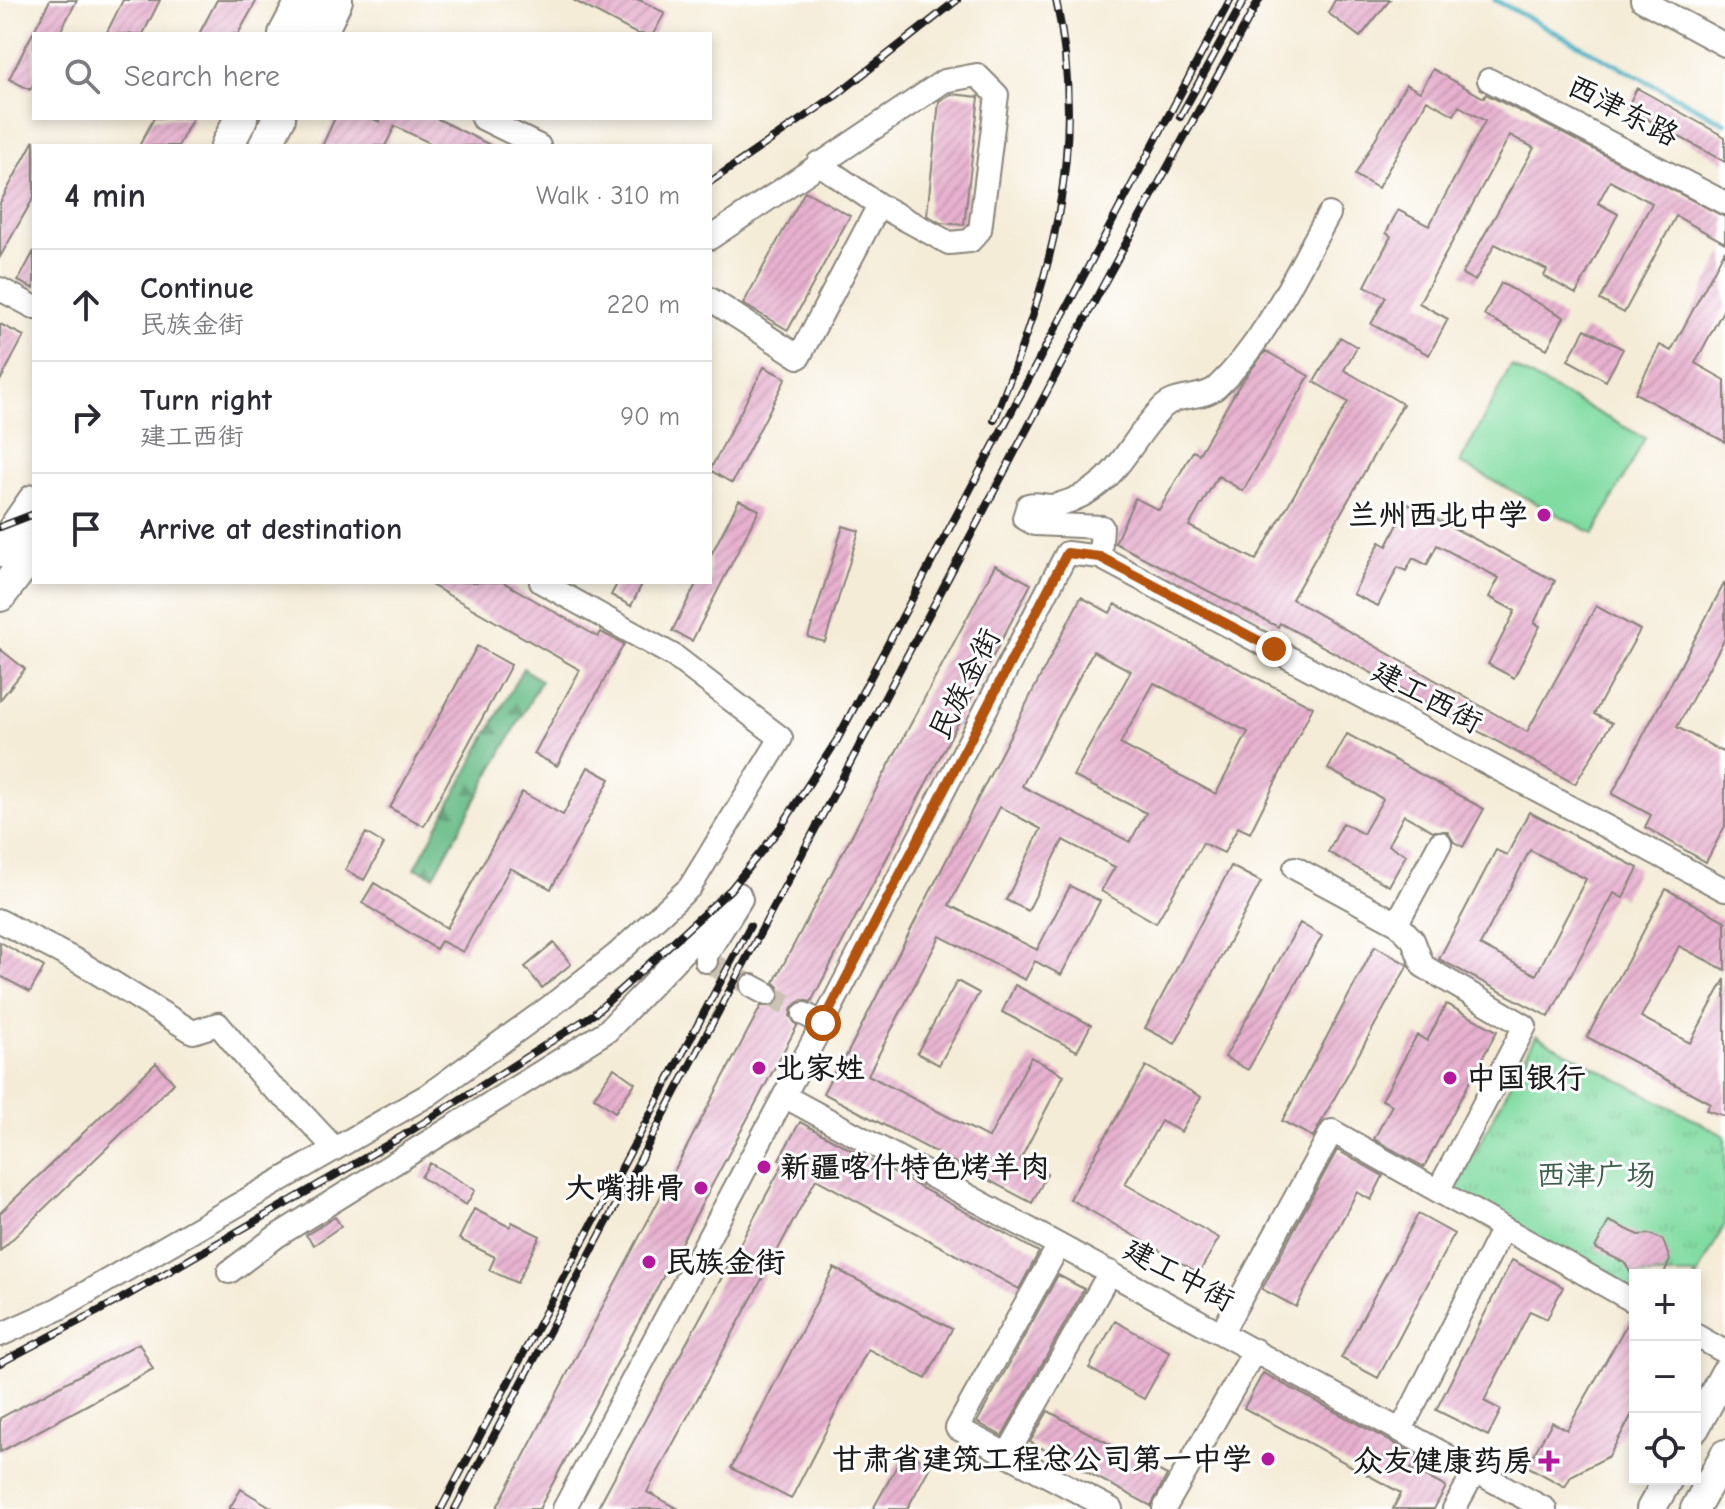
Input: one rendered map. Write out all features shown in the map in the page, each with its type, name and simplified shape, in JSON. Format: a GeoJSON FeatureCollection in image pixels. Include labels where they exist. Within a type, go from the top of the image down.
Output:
{"type":"FeatureCollection","features":[{"type":"Feature","properties":{"kind":"highway"},"geometry":{"type":"LineString","coordinates":[[286,32],[303,0]]}},
{"type":"Feature","properties":{"kind":"highway"},"geometry":{"type":"LineString","coordinates":[[321,32],[336,0]]}},
{"type":"Feature","properties":{"kind":"highway"},"geometry":{"type":"LineString","coordinates":[[228,144],[240,120]]}},
{"type":"Feature","properties":{"kind":"highway"},"geometry":{"type":"LineString","coordinates":[[266,144],[278,120]]}},
{"type":"Feature","properties":{"kind":"highway"},"geometry":{"type":"LineString","coordinates":[[0,550],[32,504]]}},
{"type":"Feature","properties":{"kind":"highway"},"geometry":{"type":"LineString","coordinates":[[0,595],[32,553]]}},
{"type":"Feature","properties":{"kind":"main road"},"geometry":{"type":"LineString","coordinates":[[1701,1417],[1725,1373]]}},
{"type":"Feature","properties":{"kind":"main road"},"geometry":{"type":"LineString","coordinates":[[1695,1509],[1725,1454]]}},
{"type":"Feature","properties":{"kind":"main road"},"geometry":{"type":"LineString","coordinates":[[1651,1509],[1665,1485]]}},
{"type":"Feature","properties":{"kind":"street"},"geometry":{"type":"LineString","coordinates":[[1642,0],[1725,45]]}},
{"type":"Feature","properties":{"kind":"street"},"geometry":{"type":"LineString","coordinates":[[712,237],[818,163],[944,81],[977,75],[997,95],[980,230],[970,241],[949,243],[879,205],[818,163]]}},
{"type":"Feature","properties":{"kind":"street","name":"西津东路"},"geometry":{"type":"LineString","coordinates":[[1489,80],[1725,203]]}},
{"type":"Feature","properties":{"kind":"street"},"geometry":{"type":"LineString","coordinates":[[486,120],[535,144]]}},
{"type":"Feature","properties":{"kind":"street"},"geometry":{"type":"LineString","coordinates":[[712,300],[799,357],[879,205]]}},
{"type":"Feature","properties":{"kind":"street"},"geometry":{"type":"LineString","coordinates":[[1100,557],[1102,527],[1035,524],[1024,518],[1028,505],[1059,505],[1094,489],[1111,476],[1148,424],[1172,399],[1215,390],[1268,327],[1329,214]]}},
{"type":"Feature","properties":{"kind":"street"},"geometry":{"type":"LineString","coordinates":[[0,289],[32,306]]}},
{"type":"Feature","properties":{"kind":"street","name":"民族金街"},"geometry":{"type":"LineString","coordinates":[[564,1509],[784,1096],[814,1019],[1067,553],[1100,557]]}},
{"type":"Feature","properties":{"kind":"street","name":"建工西街"},"geometry":{"type":"LineString","coordinates":[[1100,557],[1725,890]]}},
{"type":"Feature","properties":{"kind":"street"},"geometry":{"type":"LineString","coordinates":[[0,1335],[58,1309],[428,1095],[616,955],[690,887],[781,738],[674,656],[545,584]]}},
{"type":"Feature","properties":{"kind":"street"},"geometry":{"type":"LineString","coordinates":[[1397,923],[1440,843]]}},
{"type":"Feature","properties":{"kind":"street"},"geometry":{"type":"LineString","coordinates":[[1295,868],[1397,923],[1413,940],[1423,966],[1525,1026],[1438,1191]]}},
{"type":"Feature","properties":{"kind":"street"},"geometry":{"type":"LineString","coordinates":[[229,1272],[277,1236],[607,1031],[675,961],[682,949],[739,894],[741,899],[706,955],[706,961]]}},
{"type":"Feature","properties":{"kind":"street"},"geometry":{"type":"LineString","coordinates":[[0,921],[81,963],[193,1032],[218,1024],[268,1084],[295,1106],[335,1149]]}},
{"type":"Feature","properties":{"kind":"street","name":"建工中街"},"geometry":{"type":"LineString","coordinates":[[784,1096],[1545,1509]]}},
{"type":"Feature","properties":{"kind":"street"},"geometry":{"type":"LineString","coordinates":[[1222,1332],[1332,1131],[1629,1299]]}},
{"type":"Feature","properties":{"kind":"street"},"geometry":{"type":"LineString","coordinates":[[1401,1430],[1503,1228]]}},
{"type":"Feature","properties":{"kind":"street"},"geometry":{"type":"LineString","coordinates":[[1059,1245],[957,1428],[1111,1509]]}},
{"type":"Feature","properties":{"kind":"street"},"geometry":{"type":"LineString","coordinates":[[1007,1455],[1110,1272]]}},
{"type":"Feature","properties":{"kind":"street"},"geometry":{"type":"LineString","coordinates":[[1701,1338],[1725,1352]]}},
{"type":"Feature","properties":{"kind":"street"},"geometry":{"type":"LineString","coordinates":[[1164,1509],[1255,1350]]}},
{"type":"Feature","properties":{"kind":"street"},"geometry":{"type":"LineString","coordinates":[[1454,1509],[1475,1471]]}},
{"type":"Feature","properties":{"kind":"green space"},"geometry":{"type":"Polygon","coordinates":[[[1511,366],[1645,438],[1594,534],[1460,463],[1511,366]]]}},
{"type":"Feature","properties":{"kind":"green space"},"geometry":{"type":"Polygon","coordinates":[[[523,668],[541,681],[434,876],[415,868],[523,668]]]}},
{"type":"Feature","properties":{"kind":"green space","name":"西津广场"},"geometry":{"type":"Polygon","coordinates":[[[1536,1036],[1725,1136],[1725,1224],[1701,1270],[1629,1269],[1629,1302],[1447,1205],[1536,1036]]]}},
{"type":"Feature","properties":{"kind":"building"},"geometry":{"type":"Polygon","coordinates":[[[50,0],[77,0],[60,32],[33,32],[50,0]]]}},
{"type":"Feature","properties":{"kind":"building"},"geometry":{"type":"Polygon","coordinates":[[[123,0],[160,0],[144,32],[107,32],[123,0]]]}},
{"type":"Feature","properties":{"kind":"building"},"geometry":{"type":"Polygon","coordinates":[[[217,0],[257,0],[239,32],[200,32],[217,0]]]}},
{"type":"Feature","properties":{"kind":"building"},"geometry":{"type":"Polygon","coordinates":[[[573,0],[640,0],[665,13],[654,32],[633,32],[573,0]]]}},
{"type":"Feature","properties":{"kind":"building"},"geometry":{"type":"Polygon","coordinates":[[[1335,0],[1390,0],[1360,37],[1328,13],[1335,0]]]}},
{"type":"Feature","properties":{"kind":"building"},"geometry":{"type":"Polygon","coordinates":[[[32,35],[32,86],[30,90],[9,79],[32,35]]]}},
{"type":"Feature","properties":{"kind":"building"},"geometry":{"type":"Polygon","coordinates":[[[1433,69],[1484,98],[1486,94],[1725,217],[1725,243],[1676,216],[1624,313],[1600,300],[1652,203],[1610,181],[1598,203],[1618,214],[1576,294],[1544,276],[1547,270],[1495,244],[1475,281],[1462,274],[1534,148],[1510,135],[1419,303],[1448,319],[1429,355],[1371,324],[1386,297],[1365,286],[1391,236],[1386,233],[1398,210],[1429,226],[1485,121],[1459,106],[1454,115],[1427,100],[1378,188],[1355,175],[1406,84],[1420,92],[1433,69]]]}},
{"type":"Feature","properties":{"kind":"building"},"geometry":{"type":"Polygon","coordinates":[[[1637,88],[1725,137],[1725,162],[1627,108],[1637,88]]]}},
{"type":"Feature","properties":{"kind":"building"},"geometry":{"type":"Polygon","coordinates":[[[951,94],[979,97],[964,225],[941,223],[927,215],[939,101],[951,94]]]}},
{"type":"Feature","properties":{"kind":"building"},"geometry":{"type":"Polygon","coordinates":[[[153,120],[192,120],[179,144],[140,144],[153,120]]]}},
{"type":"Feature","properties":{"kind":"building"},"geometry":{"type":"Polygon","coordinates":[[[334,120],[440,120],[488,144],[432,144],[395,126],[386,144],[323,144],[334,120]]]}},
{"type":"Feature","properties":{"kind":"building"},"geometry":{"type":"Polygon","coordinates":[[[34,140],[32,201],[0,257],[0,203],[34,140]]]}},
{"type":"Feature","properties":{"kind":"building"},"geometry":{"type":"Polygon","coordinates":[[[805,191],[850,216],[788,330],[743,304],[805,191]]]}},
{"type":"Feature","properties":{"kind":"building"},"geometry":{"type":"Polygon","coordinates":[[[1725,250],[1725,307],[1695,363],[1725,380],[1725,442],[1635,393],[1660,345],[1671,351],[1725,250]]]}},
{"type":"Feature","properties":{"kind":"building"},"geometry":{"type":"Polygon","coordinates":[[[32,255],[32,288],[18,281],[32,255]]]}},
{"type":"Feature","properties":{"kind":"building"},"geometry":{"type":"Polygon","coordinates":[[[1501,283],[1564,317],[1547,349],[1484,315],[1501,283]]]}},
{"type":"Feature","properties":{"kind":"building"},"geometry":{"type":"Polygon","coordinates":[[[0,324],[24,336],[0,381],[0,324]]]}},
{"type":"Feature","properties":{"kind":"building"},"geometry":{"type":"Polygon","coordinates":[[[1585,329],[1623,349],[1606,381],[1568,360],[1585,329]]]}},
{"type":"Feature","properties":{"kind":"building"},"geometry":{"type":"Polygon","coordinates":[[[1340,337],[1357,347],[1344,370],[1403,404],[1292,599],[1527,732],[1596,606],[1640,630],[1594,714],[1612,723],[1575,784],[1280,623],[1278,627],[1115,543],[1135,498],[1159,510],[1193,451],[1199,454],[1240,384],[1266,351],[1309,376],[1243,491],[1218,476],[1189,526],[1256,560],[1348,402],[1314,382],[1340,337]]]}},
{"type":"Feature","properties":{"kind":"building"},"geometry":{"type":"Polygon","coordinates":[[[764,367],[786,378],[732,483],[712,471],[764,367]]]}},
{"type":"Feature","properties":{"kind":"building"},"geometry":{"type":"Polygon","coordinates":[[[739,500],[759,510],[692,641],[672,631],[696,584],[712,584],[712,553],[739,500]]]}},
{"type":"Feature","properties":{"kind":"building"},"geometry":{"type":"Polygon","coordinates":[[[1408,504],[1555,581],[1534,623],[1540,626],[1514,678],[1488,664],[1515,611],[1489,597],[1499,578],[1437,545],[1427,565],[1413,558],[1406,571],[1398,567],[1378,606],[1353,594],[1380,542],[1387,546],[1408,504]]]}},
{"type":"Feature","properties":{"kind":"building"},"geometry":{"type":"Polygon","coordinates":[[[843,526],[859,531],[825,642],[808,637],[843,526]]]}},
{"type":"Feature","properties":{"kind":"building","name":"民族金街"},"geometry":{"type":"Polygon","coordinates":[[[995,565],[1031,584],[811,1002],[802,1000],[792,1007],[790,1016],[797,1026],[539,1509],[496,1509],[761,1006],[774,1006],[780,1000],[779,987],[774,982],[995,565]]]}},
{"type":"Feature","properties":{"kind":"building"},"geometry":{"type":"Polygon","coordinates":[[[1725,582],[1725,638],[1677,727],[1725,753],[1725,826],[1706,862],[1645,827],[1651,815],[1612,794],[1725,582]]]}},
{"type":"Feature","properties":{"kind":"building"},"geometry":{"type":"Polygon","coordinates":[[[430,584],[506,584],[598,637],[601,632],[624,644],[557,766],[534,754],[580,670],[430,584]]]}},
{"type":"Feature","properties":{"kind":"building"},"geometry":{"type":"Polygon","coordinates":[[[617,584],[642,584],[631,606],[611,595],[617,584]]]}},
{"type":"Feature","properties":{"kind":"building"},"geometry":{"type":"Polygon","coordinates":[[[1081,597],[1110,613],[1115,604],[1313,707],[1250,833],[1238,827],[1224,853],[1203,843],[1156,923],[1101,891],[1115,867],[1063,840],[1028,911],[1006,900],[1041,829],[1000,807],[949,905],[1037,950],[1070,886],[1100,901],[1061,975],[1035,961],[1025,980],[940,936],[868,1075],[989,1138],[1031,1057],[1064,1075],[1020,1160],[1047,1174],[1032,1203],[823,1093],[840,1061],[843,1062],[1081,597]],[[1093,651],[1022,786],[1130,842],[1146,813],[1073,776],[1131,671],[1093,651]],[[1154,683],[1120,744],[1216,794],[1248,732],[1154,683]]]}},
{"type":"Feature","properties":{"kind":"building"},"geometry":{"type":"Polygon","coordinates":[[[477,646],[511,665],[424,826],[390,808],[477,646]]]}},
{"type":"Feature","properties":{"kind":"building"},"geometry":{"type":"Polygon","coordinates":[[[0,649],[25,669],[0,700],[0,649]]]}},
{"type":"Feature","properties":{"kind":"building"},"geometry":{"type":"Polygon","coordinates":[[[1347,734],[1484,809],[1463,847],[1454,842],[1447,831],[1433,831],[1404,815],[1388,845],[1406,855],[1389,886],[1328,852],[1343,823],[1363,834],[1383,799],[1328,769],[1347,734]]]}},
{"type":"Feature","properties":{"kind":"building"},"geometry":{"type":"Polygon","coordinates":[[[588,767],[610,779],[551,889],[510,868],[463,952],[441,941],[436,949],[362,903],[374,883],[447,928],[522,792],[563,815],[588,767]]]}},
{"type":"Feature","properties":{"kind":"building"},"geometry":{"type":"Polygon","coordinates":[[[1529,812],[1638,868],[1623,898],[1614,893],[1549,1017],[1439,959],[1496,850],[1507,855],[1529,812]],[[1530,850],[1480,945],[1536,975],[1586,879],[1530,850]]]}},
{"type":"Feature","properties":{"kind":"building"},"geometry":{"type":"Polygon","coordinates":[[[366,833],[384,844],[364,880],[345,870],[366,833]]]}},
{"type":"Feature","properties":{"kind":"building"},"geometry":{"type":"Polygon","coordinates":[[[1231,866],[1261,882],[1175,1044],[1145,1028],[1231,866]]]}},
{"type":"Feature","properties":{"kind":"building"},"geometry":{"type":"Polygon","coordinates":[[[1666,889],[1725,921],[1725,970],[1679,946],[1641,1017],[1690,1043],[1725,979],[1725,1116],[1706,1110],[1710,1103],[1587,1037],[1666,889]]]}},
{"type":"Feature","properties":{"kind":"building"},"geometry":{"type":"Polygon","coordinates":[[[1300,923],[1322,936],[1248,1070],[1225,1057],[1300,923]]]}},
{"type":"Feature","properties":{"kind":"building"},"geometry":{"type":"Polygon","coordinates":[[[0,942],[44,967],[30,992],[0,976],[0,942]]]}},
{"type":"Feature","properties":{"kind":"building"},"geometry":{"type":"Polygon","coordinates":[[[554,943],[571,964],[542,988],[525,967],[554,943]]]}},
{"type":"Feature","properties":{"kind":"building"},"geometry":{"type":"Polygon","coordinates":[[[1375,946],[1408,965],[1313,1137],[1282,1121],[1375,946]]]}},
{"type":"Feature","properties":{"kind":"building"},"geometry":{"type":"Polygon","coordinates":[[[957,981],[979,993],[939,1065],[917,1053],[957,981]]]}},
{"type":"Feature","properties":{"kind":"building"},"geometry":{"type":"Polygon","coordinates":[[[1015,985],[1091,1025],[1077,1051],[1002,1012],[1015,985]]]}},
{"type":"Feature","properties":{"kind":"building"},"geometry":{"type":"Polygon","coordinates":[[[1446,1004],[1497,1031],[1424,1167],[1374,1139],[1392,1105],[1382,1100],[1417,1035],[1427,1041],[1446,1004]]]}},
{"type":"Feature","properties":{"kind":"building"},"geometry":{"type":"Polygon","coordinates":[[[156,1063],[174,1083],[0,1251],[0,1213],[156,1063]]]}},
{"type":"Feature","properties":{"kind":"building"},"geometry":{"type":"Polygon","coordinates":[[[1146,1066],[1201,1097],[1181,1132],[1161,1121],[1125,1184],[1219,1238],[1199,1273],[1070,1199],[1146,1066]]]}},
{"type":"Feature","properties":{"kind":"building"},"geometry":{"type":"Polygon","coordinates":[[[614,1068],[635,1083],[615,1112],[594,1097],[614,1068]]]}},
{"type":"Feature","properties":{"kind":"building"},"geometry":{"type":"Polygon","coordinates":[[[800,1122],[1039,1252],[1019,1289],[816,1179],[647,1492],[679,1509],[597,1509],[784,1162],[779,1159],[800,1122]]]}},
{"type":"Feature","properties":{"kind":"building"},"geometry":{"type":"Polygon","coordinates":[[[1337,1150],[1383,1176],[1371,1200],[1357,1192],[1296,1307],[1262,1289],[1337,1150]]]}},
{"type":"Feature","properties":{"kind":"building"},"geometry":{"type":"Polygon","coordinates":[[[430,1163],[475,1190],[466,1205],[421,1177],[430,1163]]]}},
{"type":"Feature","properties":{"kind":"building"},"geometry":{"type":"Polygon","coordinates":[[[474,1209],[510,1227],[512,1222],[540,1236],[517,1283],[489,1270],[495,1257],[459,1239],[474,1209]]]}},
{"type":"Feature","properties":{"kind":"building"},"geometry":{"type":"Polygon","coordinates":[[[1418,1214],[1454,1234],[1378,1378],[1341,1358],[1418,1214]]]}},
{"type":"Feature","properties":{"kind":"building"},"geometry":{"type":"Polygon","coordinates":[[[335,1217],[341,1226],[314,1245],[306,1235],[335,1217]]]}},
{"type":"Feature","properties":{"kind":"building"},"geometry":{"type":"Polygon","coordinates":[[[1609,1221],[1639,1235],[1650,1234],[1663,1240],[1670,1260],[1666,1269],[1629,1270],[1625,1263],[1595,1248],[1609,1221]]]}},
{"type":"Feature","properties":{"kind":"building"},"geometry":{"type":"Polygon","coordinates":[[[1512,1260],[1563,1287],[1547,1319],[1530,1311],[1484,1401],[1501,1410],[1488,1436],[1436,1410],[1512,1260]]]}},
{"type":"Feature","properties":{"kind":"building"},"geometry":{"type":"Polygon","coordinates":[[[834,1268],[952,1329],[926,1379],[868,1349],[791,1499],[731,1468],[834,1268]]]}},
{"type":"Feature","properties":{"kind":"building"},"geometry":{"type":"Polygon","coordinates":[[[1058,1275],[1084,1289],[1002,1436],[977,1422],[1058,1275]]]}},
{"type":"Feature","properties":{"kind":"building"},"geometry":{"type":"Polygon","coordinates":[[[1629,1320],[1629,1420],[1609,1456],[1571,1476],[1565,1487],[1527,1466],[1552,1422],[1567,1430],[1629,1320]]]}},
{"type":"Feature","properties":{"kind":"building"},"geometry":{"type":"Polygon","coordinates":[[[1115,1321],[1170,1352],[1144,1399],[1089,1368],[1115,1321]]]}},
{"type":"Feature","properties":{"kind":"building"},"geometry":{"type":"Polygon","coordinates":[[[139,1343],[153,1369],[0,1452],[0,1418],[139,1343]]]}},
{"type":"Feature","properties":{"kind":"building"},"geometry":{"type":"Polygon","coordinates":[[[1263,1373],[1418,1456],[1411,1469],[1446,1487],[1434,1509],[1393,1509],[1401,1493],[1244,1408],[1263,1373]]]}},
{"type":"Feature","properties":{"kind":"building"},"geometry":{"type":"Polygon","coordinates":[[[1048,1411],[1167,1475],[1151,1506],[1030,1442],[1048,1411]]]}},
{"type":"Feature","properties":{"kind":"building"},"geometry":{"type":"Polygon","coordinates":[[[905,1451],[931,1465],[907,1509],[873,1509],[905,1451]]]}},
{"type":"Feature","properties":{"kind":"building"},"geometry":{"type":"Polygon","coordinates":[[[241,1489],[274,1509],[229,1509],[241,1489]]]}},
{"type":"Feature","properties":{"kind":"waterway"},"geometry":{"type":"LineString","coordinates":[[1495,0],[1725,123]]}},
{"type":"Feature","properties":{"kind":"tunnel"},"geometry":{"type":"LineString","coordinates":[[706,961],[752,986]]}},
{"type":"Feature","properties":{"kind":"tunnel"},"geometry":{"type":"LineString","coordinates":[[767,994],[804,1014]]}},
{"type":"Feature","properties":{"kind":"railway"},"geometry":{"type":"LineString","coordinates":[[712,181],[835,96],[957,0]]}},
{"type":"Feature","properties":{"kind":"railway"},"geometry":{"type":"LineString","coordinates":[[994,420],[1032,317],[1047,266],[1066,162],[1068,109],[1065,55],[1056,0]]}},
{"type":"Feature","properties":{"kind":"railway"},"geometry":{"type":"LineString","coordinates":[[0,1363],[121,1299],[401,1137],[594,1014],[731,889],[781,827],[837,740],[1230,0]]}},
{"type":"Feature","properties":{"kind":"railway"},"geometry":{"type":"LineString","coordinates":[[1180,117],[1244,0]]}},
{"type":"Feature","properties":{"kind":"railway"},"geometry":{"type":"LineString","coordinates":[[455,1509],[1107,278],[1259,0]]}},
{"type":"Feature","properties":{"kind":"railway"},"geometry":{"type":"LineString","coordinates":[[0,527],[32,515]]}},
{"type":"Feature","properties":{"kind":"railway"},"geometry":{"type":"LineString","coordinates":[[441,1509],[750,926]]}},
{"type":"Feature","properties":{"kind":"place","name":"兰州西北中学"},"geometry":{"type":"Point","coordinates":[1544,515]}},
{"type":"Feature","properties":{"kind":"place","name":"北家姓"},"geometry":{"type":"Point","coordinates":[759,1068]}},
{"type":"Feature","properties":{"kind":"place","name":"中国银行"},"geometry":{"type":"Point","coordinates":[1450,1078]}},
{"type":"Feature","properties":{"kind":"place","name":"新疆喀什特色烤羊肉"},"geometry":{"type":"Point","coordinates":[764,1167]}},
{"type":"Feature","properties":{"kind":"place","name":"大嘴排骨"},"geometry":{"type":"Point","coordinates":[701,1188]}},
{"type":"Feature","properties":{"kind":"place","name":"民族金街"},"geometry":{"type":"Point","coordinates":[649,1262]}},
{"type":"Feature","properties":{"kind":"place","name":"甘肃省建筑工程总公司第一中学"},"geometry":{"type":"Point","coordinates":[1268,1459]}},
{"type":"Feature","properties":{"kind":"place","name":"众友健康药房"},"geometry":{"type":"Point","coordinates":[1549,1461]}},
{"type":"Feature","properties":{"kind":"route"},"geometry":{"type":"LineString","coordinates":[[823,1023],[1067,553],[1100,557],[1274,649]]}}]}
